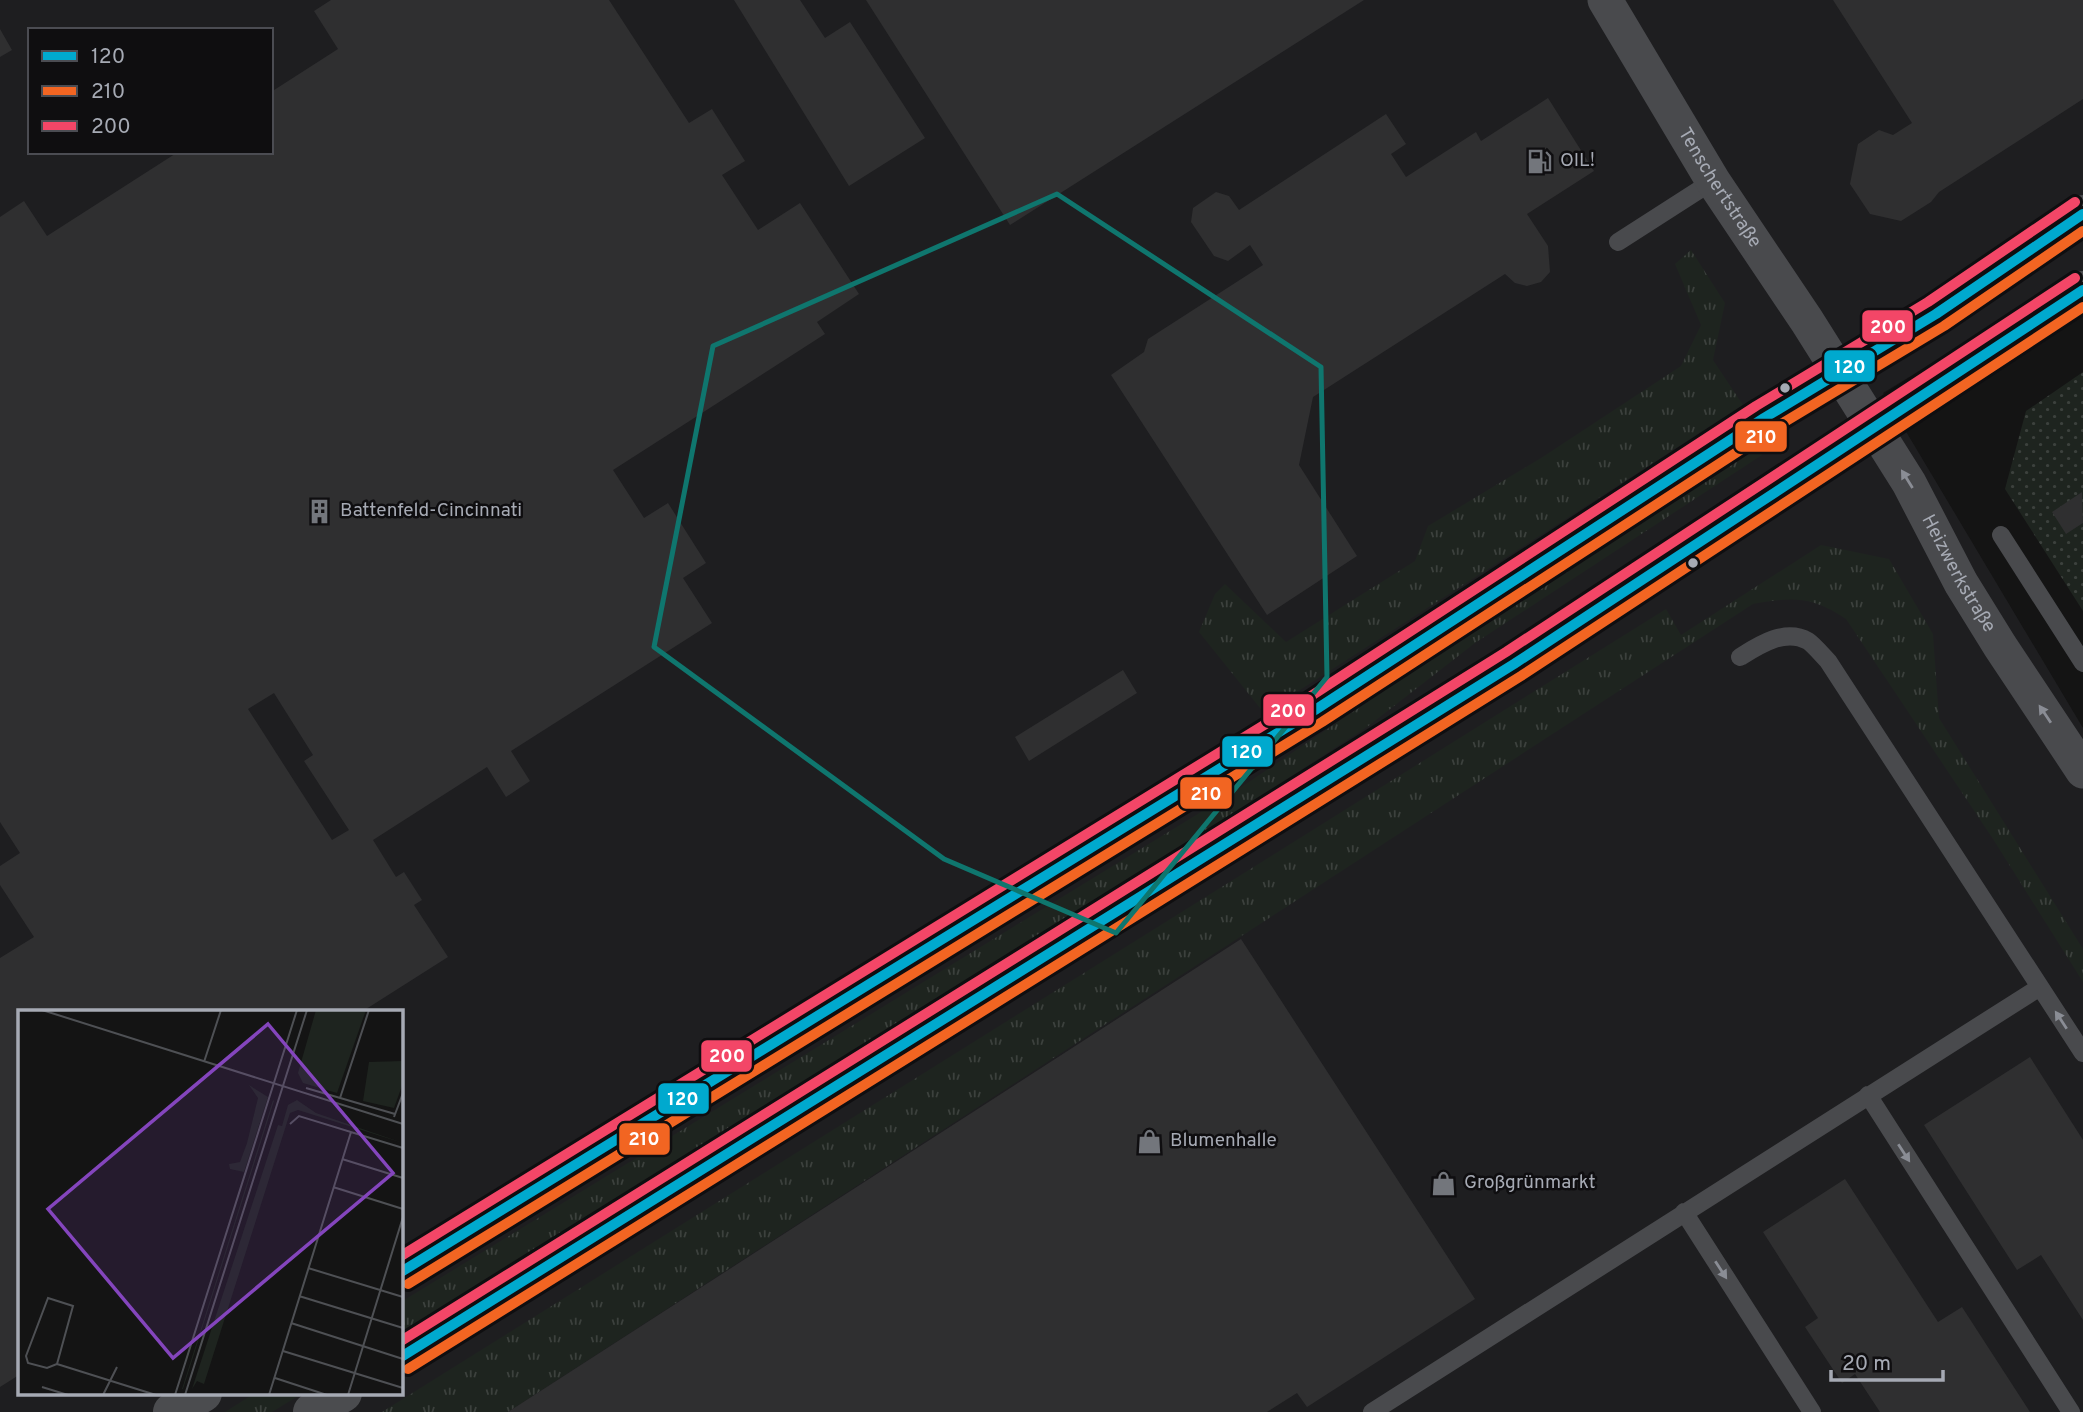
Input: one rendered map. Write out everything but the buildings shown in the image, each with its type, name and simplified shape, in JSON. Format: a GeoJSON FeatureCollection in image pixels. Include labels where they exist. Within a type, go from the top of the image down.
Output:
{"type":"FeatureCollection","features":[{"type":"Feature","properties":{"kind":"main road"},"geometry":{"type":"LineString","coordinates":[[402,1271],[1315,710],[1763,418],[1936,314],[2083,214]]}},
{"type":"Feature","properties":{"kind":"main road"},"geometry":{"type":"LineString","coordinates":[[402,1356],[1514,664],[2083,290]]}},
{"type":"Feature","properties":{"kind":"main road"},"geometry":{"type":"LineString","coordinates":[[172,1412],[201,1394]]}},
{"type":"Feature","properties":{"kind":"main road"},"geometry":{"type":"LineString","coordinates":[[312,1412],[341,1394]]}},
{"type":"Feature","properties":{"kind":"street","name":"Tenschertstraße"},"geometry":{"type":"LineString","coordinates":[[1605,0],[1713,181],[1839,373]]}},
{"type":"Feature","properties":{"kind":"street","name":"Heizwerkstraße"},"geometry":{"type":"LineString","coordinates":[[1839,373],[1920,502],[1961,583],[2083,771]]}},
{"type":"Feature","properties":{"kind":"lane"},"geometry":{"type":"LineString","coordinates":[[1618,242],[1713,181]]}},
{"type":"Feature","properties":{"kind":"lane"},"geometry":{"type":"LineString","coordinates":[[2001,536],[2083,663]]}},
{"type":"Feature","properties":{"kind":"lane"},"geometry":{"type":"LineString","coordinates":[[1740,657],[1759,645],[1782,636],[1807,641],[1828,661],[2083,1054]]}},
{"type":"Feature","properties":{"kind":"lane"},"geometry":{"type":"LineString","coordinates":[[1372,1412],[2040,987]]}},
{"type":"Feature","properties":{"kind":"lane"},"geometry":{"type":"LineString","coordinates":[[1868,1095],[2071,1412]]}},
{"type":"Feature","properties":{"kind":"lane"},"geometry":{"type":"LineString","coordinates":[[1684,1212],[1812,1412]]}},
{"type":"Feature","properties":{"kind":"highlighted area"},"geometry":{"type":"Polygon","coordinates":[[[1057,194],[1321,367],[1327,677],[1116,933],[944,859],[654,647],[713,346],[1057,194]]]}},
{"type":"Feature","properties":{"kind":"shaded area"},"geometry":{"type":"Polygon","coordinates":[[[0,0],[2083,0],[2083,271],[1883,393],[2083,728],[2083,1412],[0,1412],[0,0]]]}},
{"type":"Feature","properties":{"kind":"green space"},"geometry":{"type":"Polygon","coordinates":[[[1691,250],[1725,303],[1713,360],[1743,405],[1264,713],[1199,632],[1215,594],[1225,584],[1286,642],[1415,561],[1428,526],[1541,458],[1681,366],[1701,325],[1675,264],[1691,250]]]}},
{"type":"Feature","properties":{"kind":"green space"},"geometry":{"type":"Polygon","coordinates":[[[2083,372],[2083,611],[2005,489],[2026,411],[2083,372]]]}},
{"type":"Feature","properties":{"kind":"green space"},"geometry":{"type":"Polygon","coordinates":[[[1759,447],[1762,455],[1475,643],[1367,727],[1207,831],[402,1331],[402,1301],[1237,790],[1369,701],[1452,639],[1759,447]]]}},
{"type":"Feature","properties":{"kind":"green space"},"geometry":{"type":"Polygon","coordinates":[[[1821,545],[1889,559],[1933,634],[1939,718],[2083,949],[2083,982],[1993,839],[1846,619],[1834,611],[1801,600],[1753,604],[508,1412],[382,1412],[1666,609],[1681,635],[1821,545]]]}},
{"type":"Feature","properties":{"kind":"green space"},"geometry":{"type":"Polygon","coordinates":[[[253,1394],[301,1394],[272,1412],[225,1412],[253,1394]]]}},
{"type":"Feature","properties":{"kind":"transit line","name":"200"},"geometry":{"type":"LineString","coordinates":[[402,1255],[1308,698],[1756,406],[1928,302],[2075,202]]}},
{"type":"Feature","properties":{"kind":"transit line","name":"120"},"geometry":{"type":"LineString","coordinates":[[402,1271],[1315,710],[1764,418],[1936,314],[2083,214]]}},
{"type":"Feature","properties":{"kind":"transit line","name":"210"},"geometry":{"type":"LineString","coordinates":[[408,1284],[1322,722],[1771,430],[1944,326],[2083,231]]}},
{"type":"Feature","properties":{"kind":"transit line","name":"200"},"geometry":{"type":"LineString","coordinates":[[402,1340],[1506,652],[2075,278]]}},
{"type":"Feature","properties":{"kind":"transit line","name":"120"},"geometry":{"type":"LineString","coordinates":[[402,1356],[1514,664],[2083,290]]}},
{"type":"Feature","properties":{"kind":"transit line","name":"210"},"geometry":{"type":"LineString","coordinates":[[408,1369],[1521,676],[2083,307]]}},
{"type":"Feature","properties":{"kind":"place","name":"OIL!"},"geometry":{"type":"Point","coordinates":[1540,161]}},
{"type":"Feature","properties":{"kind":"place","name":"Battenfeld-Cincinnati"},"geometry":{"type":"Point","coordinates":[320,511]}},
{"type":"Feature","properties":{"kind":"place","name":"Blumenhalle"},"geometry":{"type":"Point","coordinates":[1150,1141]}},
{"type":"Feature","properties":{"kind":"place","name":"Großgrünmarkt"},"geometry":{"type":"Point","coordinates":[1444,1183]}}]}
